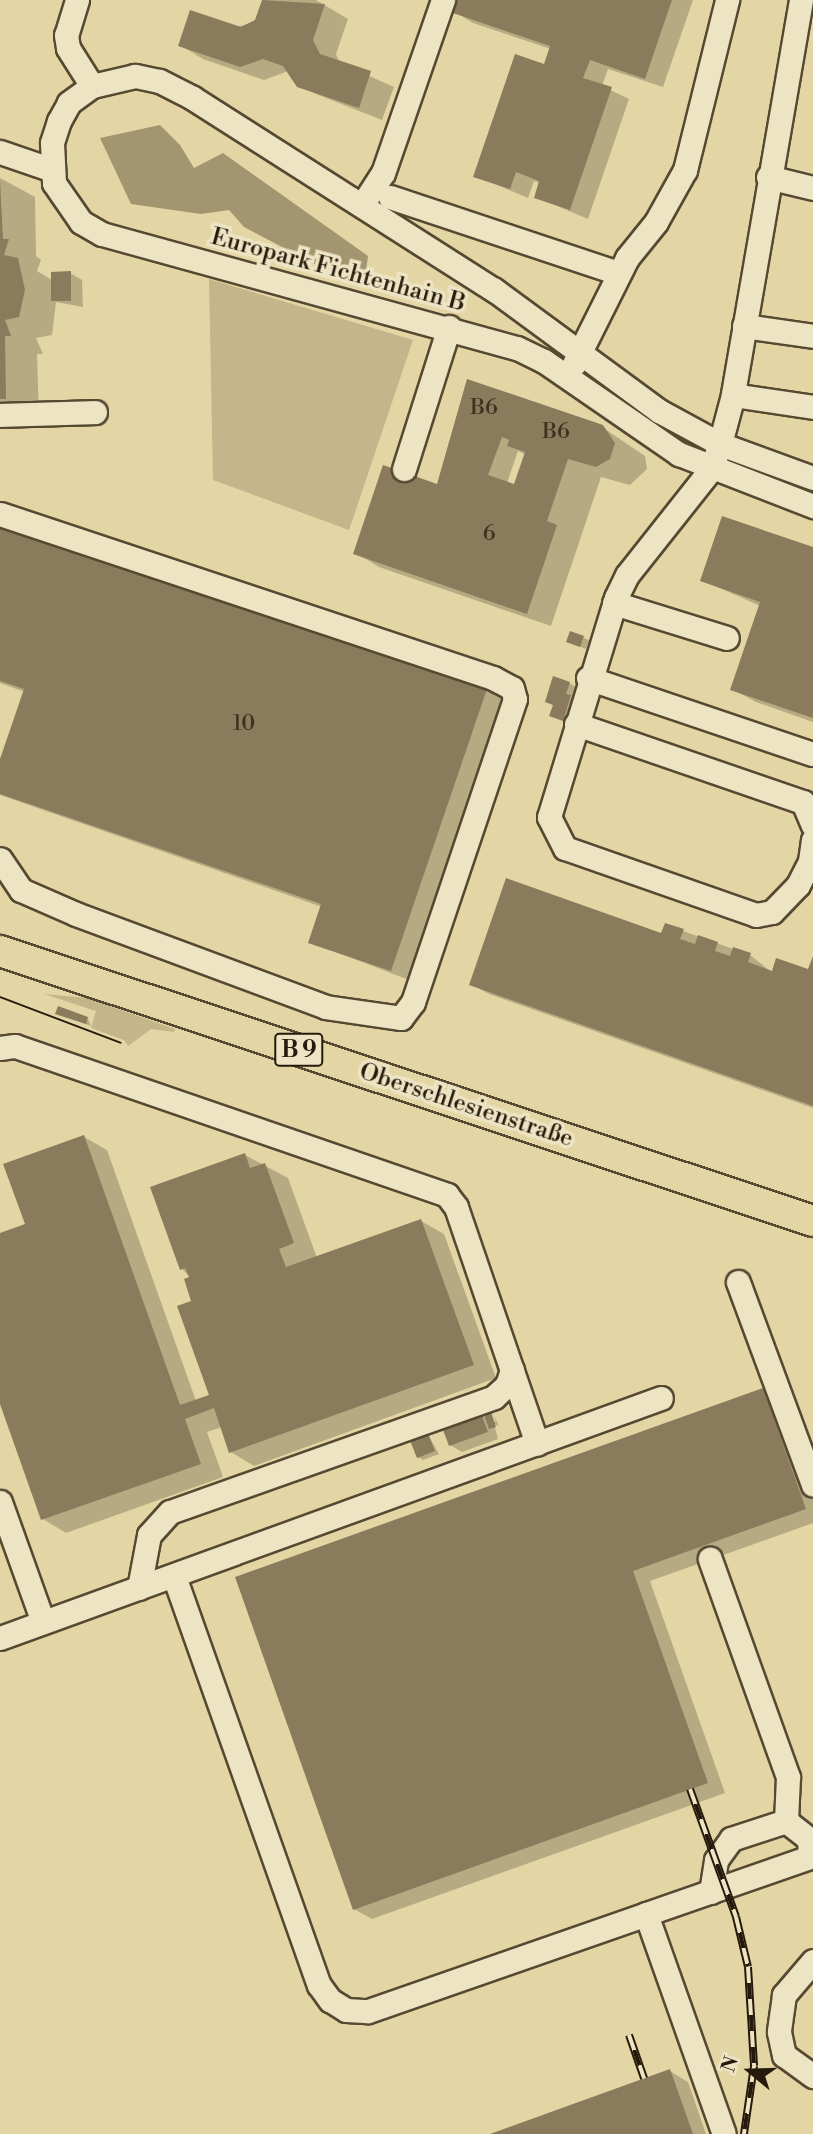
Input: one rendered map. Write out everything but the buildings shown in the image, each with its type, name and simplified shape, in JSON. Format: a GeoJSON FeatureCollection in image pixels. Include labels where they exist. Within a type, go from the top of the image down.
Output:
{"type":"FeatureCollection","features":[{"type":"Feature","properties":{"kind":"main road","name":"Oberschlesienstraße"},"geometry":{"type":"LineString","coordinates":[[2,949],[813,1221]]}},
{"type":"Feature","properties":{"kind":"street"},"geometry":{"type":"LineString","coordinates":[[77,0],[66,35],[68,48],[92,86]]}},
{"type":"Feature","properties":{"kind":"street"},"geometry":{"type":"LineString","coordinates":[[362,205],[383,173],[443,0]]}},
{"type":"Feature","properties":{"kind":"street"},"geometry":{"type":"LineString","coordinates":[[565,375],[582,353],[619,272],[656,222],[685,170],[727,0]]}},
{"type":"Feature","properties":{"kind":"street"},"geometry":{"type":"LineString","coordinates":[[801,0],[768,177],[733,395],[720,444],[711,469],[627,575],[614,603],[589,678],[549,817],[565,848],[757,915],[772,912],[798,885],[810,862],[813,840]]}},
{"type":"Feature","properties":{"kind":"street","name":"Europark Fichtenhain B"},"geometry":{"type":"LineString","coordinates":[[813,478],[720,444],[659,411],[582,353],[362,205],[159,81],[135,76],[92,86],[69,103],[60,121],[50,169],[64,205],[80,222],[102,234],[449,327],[517,348],[565,375],[645,435],[711,469],[813,506]]}},
{"type":"Feature","properties":{"kind":"street"},"geometry":{"type":"LineString","coordinates":[[0,152],[50,169]]}},
{"type":"Feature","properties":{"kind":"street"},"geometry":{"type":"LineString","coordinates":[[768,177],[813,188]]}},
{"type":"Feature","properties":{"kind":"street"},"geometry":{"type":"LineString","coordinates":[[390,197],[619,272]]}},
{"type":"Feature","properties":{"kind":"street"},"geometry":{"type":"LineString","coordinates":[[744,326],[813,336]]}},
{"type":"Feature","properties":{"kind":"street"},"geometry":{"type":"LineString","coordinates":[[404,469],[449,327]]}},
{"type":"Feature","properties":{"kind":"street"},"geometry":{"type":"LineString","coordinates":[[733,395],[813,407]]}},
{"type":"Feature","properties":{"kind":"street"},"geometry":{"type":"LineString","coordinates":[[0,415],[95,412]]}},
{"type":"Feature","properties":{"kind":"street"},"geometry":{"type":"LineString","coordinates":[[0,514],[493,678],[512,688],[514,699],[413,1002],[401,1018],[326,1007],[76,914],[21,890],[0,859]]}},
{"type":"Feature","properties":{"kind":"street"},"geometry":{"type":"LineString","coordinates":[[614,603],[727,638]]}},
{"type":"Feature","properties":{"kind":"street"},"geometry":{"type":"LineString","coordinates":[[589,678],[813,754]]}},
{"type":"Feature","properties":{"kind":"street"},"geometry":{"type":"LineString","coordinates":[[576,724],[803,802],[813,825]]}},
{"type":"Feature","properties":{"kind":"street"},"geometry":{"type":"LineString","coordinates":[[0,1048],[15,1046],[425,1184],[447,1195],[456,1207],[537,1443]]}},
{"type":"Feature","properties":{"kind":"street"},"geometry":{"type":"LineString","coordinates":[[738,1282],[813,1485]]}},
{"type":"Feature","properties":{"kind":"street"},"geometry":{"type":"LineString","coordinates":[[139,1588],[149,1535],[170,1512],[494,1397],[507,1385],[512,1370]]}},
{"type":"Feature","properties":{"kind":"street"},"geometry":{"type":"LineString","coordinates":[[0,1638],[661,1398]]}},
{"type":"Feature","properties":{"kind":"street"},"geometry":{"type":"LineString","coordinates":[[0,1502],[43,1622]]}},
{"type":"Feature","properties":{"kind":"street"},"geometry":{"type":"LineString","coordinates":[[710,1559],[788,1777],[786,1821]]}},
{"type":"Feature","properties":{"kind":"street"},"geometry":{"type":"LineString","coordinates":[[174,1576],[319,1985],[330,2000],[346,2010],[368,2011],[810,1857],[809,1839],[786,1821]]}},
{"type":"Feature","properties":{"kind":"street"},"geometry":{"type":"LineString","coordinates":[[711,1892],[716,1860],[731,1839],[786,1821]]}},
{"type":"Feature","properties":{"kind":"street"},"geometry":{"type":"LineString","coordinates":[[646,1914],[724,2134]]}},
{"type":"Feature","properties":{"kind":"street"},"geometry":{"type":"LineString","coordinates":[[813,1961],[785,1995],[779,2032],[784,2054],[813,2076]]}},
{"type":"Feature","properties":{"kind":"shaded area"},"geometry":{"type":"Polygon","coordinates":[[[160,125],[180,145],[194,168],[223,153],[368,256],[366,271],[322,268],[244,227],[229,210],[201,214],[131,204],[100,138],[160,125]]]}},
{"type":"Feature","properties":{"kind":"shaded area"},"geometry":{"type":"Polygon","coordinates":[[[209,279],[413,340],[349,530],[213,480],[209,279]]]}},
{"type":"Feature","properties":{"kind":"shaded area"},"geometry":{"type":"Polygon","coordinates":[[[44,994],[87,998],[175,1029],[174,1032],[151,1029],[128,1046],[124,1040],[91,1028],[96,1011],[44,994]]]}},
{"type":"Feature","properties":{"kind":"tram line"},"geometry":{"type":"LineString","coordinates":[[0,997],[121,1043]]}},
{"type":"Feature","properties":{"kind":"railway"},"geometry":{"type":"LineString","coordinates":[[690,1789],[736,1917],[748,1967],[754,2066],[744,2134]]}},
{"type":"Feature","properties":{"kind":"railway"},"geometry":{"type":"LineString","coordinates":[[629,2035],[644,2078]]}}]}
